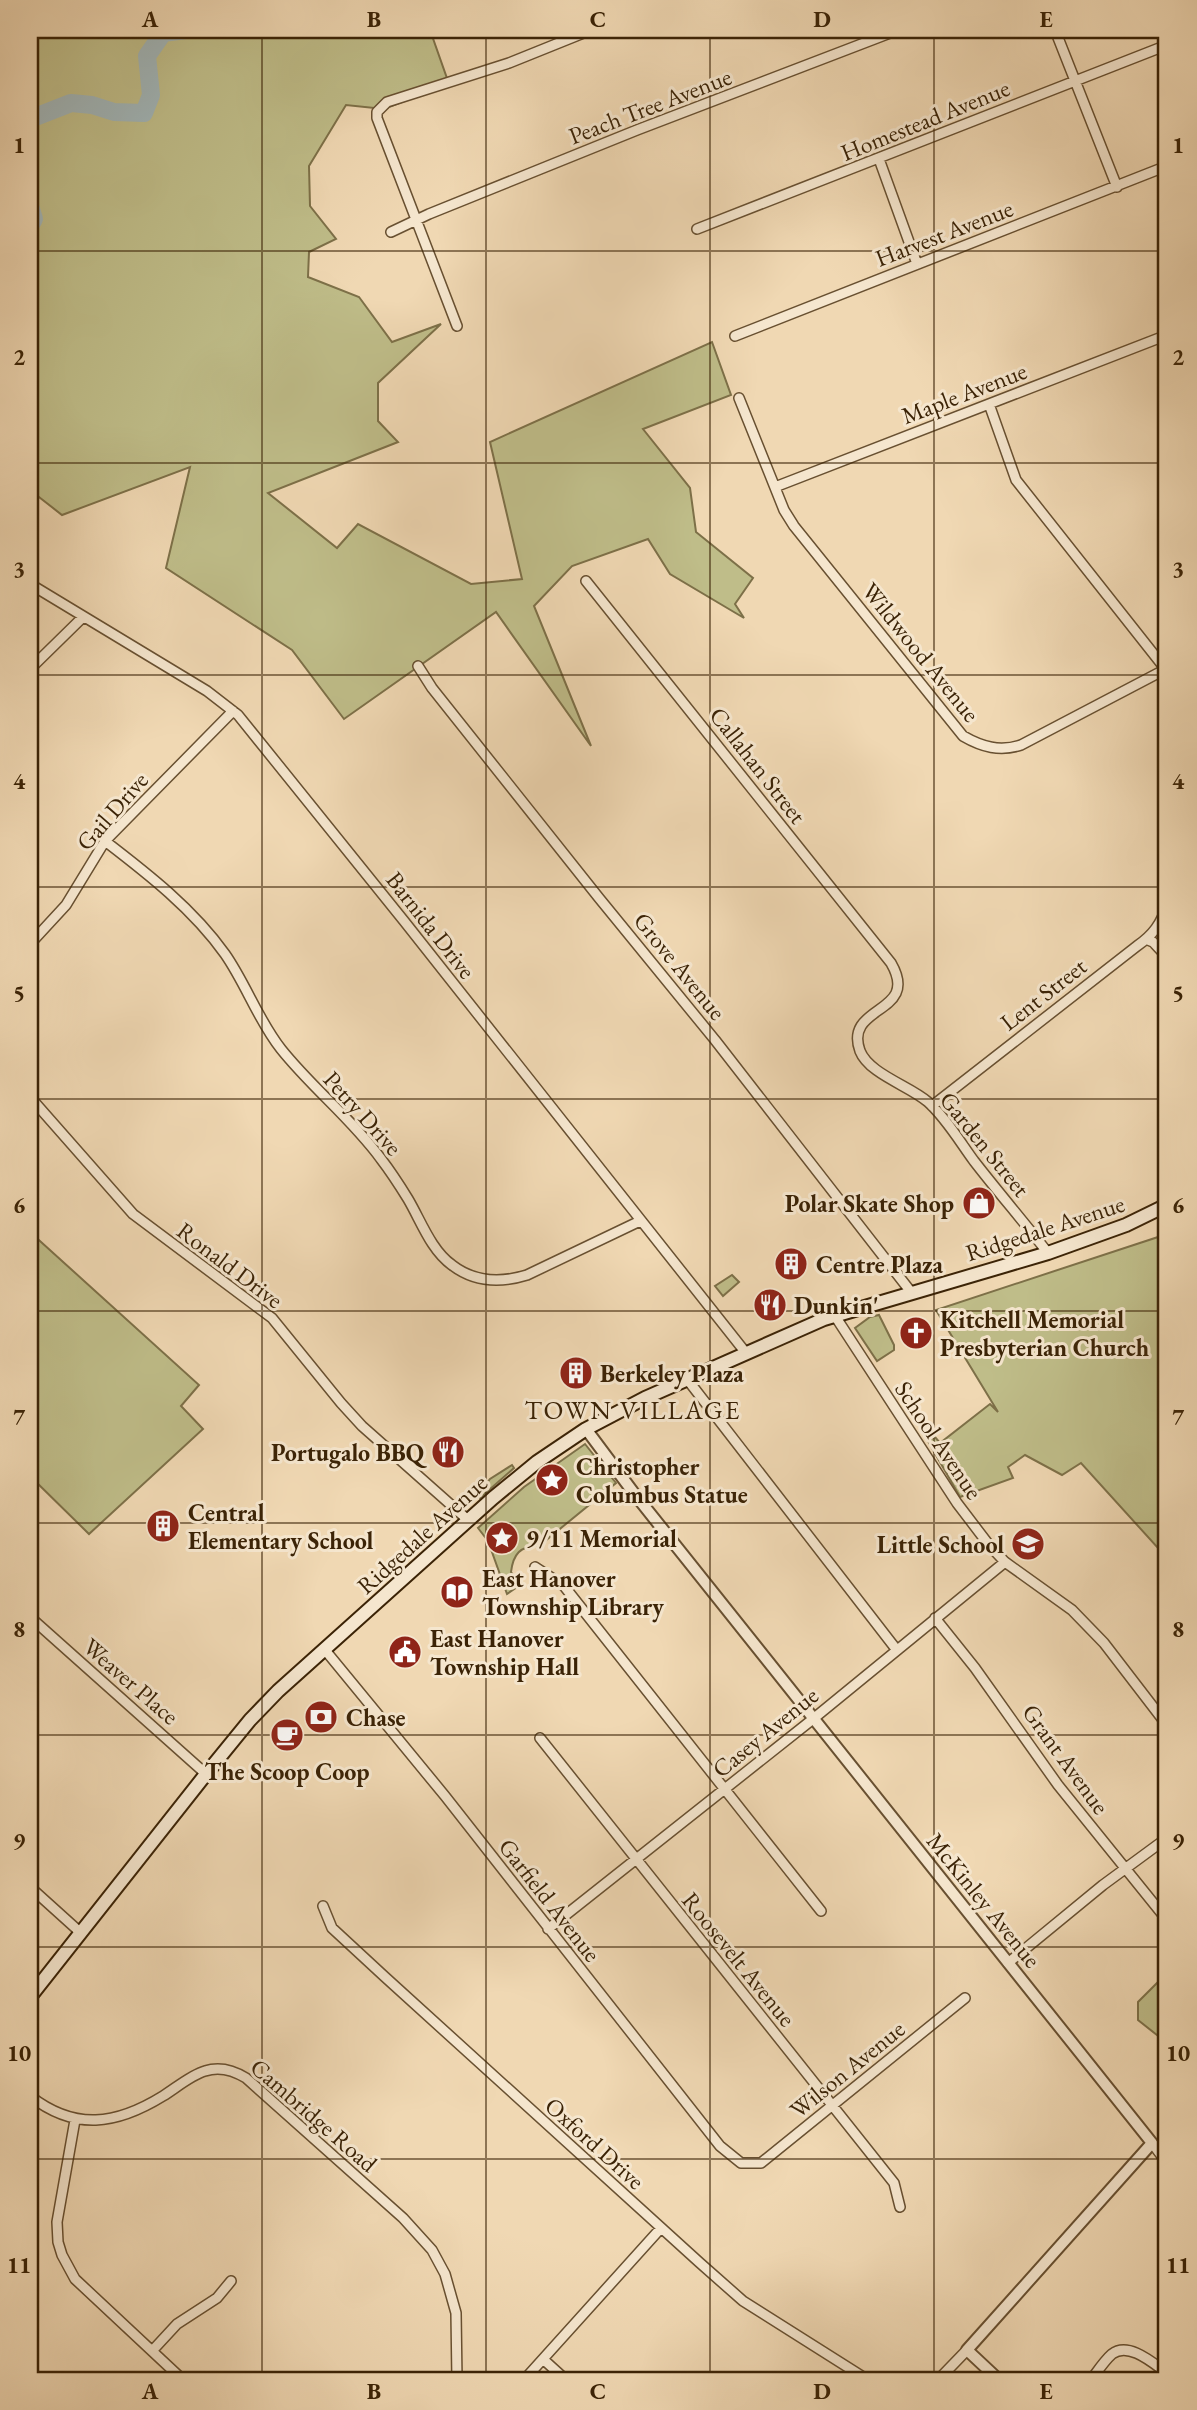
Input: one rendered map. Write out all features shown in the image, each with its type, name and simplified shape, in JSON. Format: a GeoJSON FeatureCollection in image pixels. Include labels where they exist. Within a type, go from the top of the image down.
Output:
{"type":"FeatureCollection","features":[{"type":"Feature","properties":{"kind":"main road","name":"Ridgedale Avenue"},"geometry":{"type":"LineString","coordinates":[[30,1997],[250,1720],[278,1691],[468,1520],[537,1462],[586,1429],[687,1379],[835,1316],[1048,1253],[1126,1225],[1167,1205]]}},
{"type":"Feature","properties":{"kind":"street"},"geometry":{"type":"LineString","coordinates":[[457,327],[377,118],[377,111],[387,102],[509,63],[591,30]]}},
{"type":"Feature","properties":{"kind":"street","name":"Peach Tree Avenue"},"geometry":{"type":"LineString","coordinates":[[391,232],[637,130],[898,30]]}},
{"type":"Feature","properties":{"kind":"street"},"geometry":{"type":"LineString","coordinates":[[1055,30],[1117,187]]}},
{"type":"Feature","properties":{"kind":"street","name":"Homestead Avenue"},"geometry":{"type":"LineString","coordinates":[[697,229],[1167,45]]}},
{"type":"Feature","properties":{"kind":"street"},"geometry":{"type":"LineString","coordinates":[[879,159],[917,264]]}},
{"type":"Feature","properties":{"kind":"street","name":"Harvest Avenue"},"geometry":{"type":"LineString","coordinates":[[735,336],[1167,166]]}},
{"type":"Feature","properties":{"kind":"street","name":"Maple Avenue"},"geometry":{"type":"LineString","coordinates":[[775,487],[1167,335]]}},
{"type":"Feature","properties":{"kind":"street","name":"Wildwood Avenue"},"geometry":{"type":"LineString","coordinates":[[739,398],[784,510],[794,526],[963,736],[975,743],[1001,749],[1021,745],[1167,670]]}},
{"type":"Feature","properties":{"kind":"street"},"geometry":{"type":"LineString","coordinates":[[989,404],[1016,480],[1167,670]]}},
{"type":"Feature","properties":{"kind":"street","name":"Callahan Street"},"geometry":{"type":"LineString","coordinates":[[586,581],[897,973]]}},
{"type":"Feature","properties":{"kind":"street","name":"Barnida Drive"},"geometry":{"type":"LineString","coordinates":[[30,584],[207,691],[233,711],[370,878],[746,1353]]}},
{"type":"Feature","properties":{"kind":"street"},"geometry":{"type":"LineString","coordinates":[[30,669],[83,617]]}},
{"type":"Feature","properties":{"kind":"street","name":"Grove Avenue"},"geometry":{"type":"LineString","coordinates":[[418,666],[432,688],[715,1040],[911,1292]]}},
{"type":"Feature","properties":{"kind":"street","name":"Gail Drive"},"geometry":{"type":"LineString","coordinates":[[30,944],[66,905],[105,841],[233,711]]}},
{"type":"Feature","properties":{"kind":"street","name":"Petry Drive"},"geometry":{"type":"LineString","coordinates":[[105,841],[167,892],[225,954],[273,1039],[309,1082],[379,1156],[408,1199],[433,1244],[451,1264],[475,1277],[501,1281],[514,1279],[640,1221]]}},
{"type":"Feature","properties":{"kind":"street","name":"Lent Street"},"geometry":{"type":"LineString","coordinates":[[932,1106],[1148,940],[1161,922],[1167,905]]}},
{"type":"Feature","properties":{"kind":"street"},"geometry":{"type":"LineString","coordinates":[[1148,940],[1167,957]]}},
{"type":"Feature","properties":{"kind":"street","name":"Garden Street"},"geometry":{"type":"LineString","coordinates":[[897,973],[900,986],[896,995],[864,1022],[858,1034],[859,1048],[870,1064],[932,1106],[1048,1253]]}},
{"type":"Feature","properties":{"kind":"street","name":"Ronald Drive"},"geometry":{"type":"LineString","coordinates":[[30,1097],[133,1214],[272,1318],[362,1426],[468,1520]]}},
{"type":"Feature","properties":{"kind":"street","name":"School Avenue"},"geometry":{"type":"LineString","coordinates":[[835,1316],[957,1503],[1005,1562],[1072,1610],[1104,1643],[1167,1725]]}},
{"type":"Feature","properties":{"kind":"street"},"geometry":{"type":"LineString","coordinates":[[687,1379],[896,1649]]}},
{"type":"Feature","properties":{"kind":"street","name":"McKinley Avenue"},"geometry":{"type":"LineString","coordinates":[[586,1429],[813,1719],[1152,2143]]}},
{"type":"Feature","properties":{"kind":"street","name":"Casey Avenue"},"geometry":{"type":"LineString","coordinates":[[548,1929],[813,1719],[1005,1562]]}},
{"type":"Feature","properties":{"kind":"street"},"geometry":{"type":"LineString","coordinates":[[535,1567],[564,1586],[821,1911]]}},
{"type":"Feature","properties":{"kind":"street","name":"Weaver Place"},"geometry":{"type":"LineString","coordinates":[[30,1617],[206,1774]]}},
{"type":"Feature","properties":{"kind":"street","name":"Grant Avenue"},"geometry":{"type":"LineString","coordinates":[[935,1618],[975,1668],[1058,1785],[1167,1920]]}},
{"type":"Feature","properties":{"kind":"street","name":"Garfield Avenue"},"geometry":{"type":"LineString","coordinates":[[325,1650],[445,1796],[720,2146],[735,2160],[750,2165]]}},
{"type":"Feature","properties":{"kind":"street","name":"Roosevelt Avenue"},"geometry":{"type":"LineString","coordinates":[[540,1738],[894,2183],[900,2207]]}},
{"type":"Feature","properties":{"kind":"street"},"geometry":{"type":"LineString","coordinates":[[1008,1963],[1124,1869],[1167,1838]]}},
{"type":"Feature","properties":{"kind":"street"},"geometry":{"type":"LineString","coordinates":[[30,1887],[81,1933]]}},
{"type":"Feature","properties":{"kind":"street","name":"Oxford Drive"},"geometry":{"type":"LineString","coordinates":[[323,1906],[332,1928],[743,2301],[868,2380]]}},
{"type":"Feature","properties":{"kind":"street","name":"Wilson Avenue"},"geometry":{"type":"LineString","coordinates":[[750,2165],[761,2163],[965,1998]]}},
{"type":"Feature","properties":{"kind":"street","name":"Cambridge Road"},"geometry":{"type":"LineString","coordinates":[[30,2096],[51,2112],[75,2119],[97,2119],[136,2112],[208,2070],[228,2069],[246,2077],[403,2218],[432,2250],[445,2274],[456,2313],[457,2380]]}},
{"type":"Feature","properties":{"kind":"street"},"geometry":{"type":"LineString","coordinates":[[75,2119],[58,2222],[62,2255],[75,2279],[183,2380]]}},
{"type":"Feature","properties":{"kind":"street"},"geometry":{"type":"LineString","coordinates":[[939,2380],[1152,2143],[1167,2163]]}},
{"type":"Feature","properties":{"kind":"street"},"geometry":{"type":"LineString","coordinates":[[524,2380],[661,2228]]}},
{"type":"Feature","properties":{"kind":"street"},"geometry":{"type":"LineString","coordinates":[[152,2351],[177,2324],[217,2298],[231,2281]]}},
{"type":"Feature","properties":{"kind":"street"},"geometry":{"type":"LineString","coordinates":[[967,2350],[999,2380]]}},
{"type":"Feature","properties":{"kind":"street"},"geometry":{"type":"LineString","coordinates":[[1091,2380],[1118,2351],[1138,2354],[1167,2373]]}},
{"type":"Feature","properties":{"kind":"street"},"geometry":{"type":"LineString","coordinates":[[544,2360],[566,2380]]}},
{"type":"Feature","properties":{"kind":"shaded area"},"geometry":{"type":"Polygon","coordinates":[[[30,30],[430,30],[449,84],[384,109],[346,105],[309,166],[310,206],[336,239],[309,252],[308,277],[359,297],[392,342],[441,324],[378,383],[378,421],[398,442],[268,493],[337,548],[358,524],[471,584],[522,579],[490,442],[712,342],[731,395],[643,429],[690,488],[696,532],[753,578],[735,604],[744,618],[670,574],[648,539],[572,566],[534,606],[591,746],[496,612],[344,719],[292,650],[166,568],[190,467],[62,515],[30,490],[30,30]]]}},
{"type":"Feature","properties":{"kind":"shaded area"},"geometry":{"type":"Polygon","coordinates":[[[1167,1231],[1167,1558],[1081,1463],[1062,1475],[1025,1455],[1008,1467],[1013,1478],[960,1497],[928,1441],[935,1437],[940,1443],[990,1404],[998,1412],[936,1310],[1158,1237],[1167,1231]]]}},
{"type":"Feature","properties":{"kind":"shaded area"},"geometry":{"type":"Polygon","coordinates":[[[30,1232],[199,1385],[181,1406],[203,1429],[89,1534],[30,1476],[30,1232]]]}},
{"type":"Feature","properties":{"kind":"shaded area"},"geometry":{"type":"Polygon","coordinates":[[[732,1275],[739,1282],[723,1296],[715,1286],[732,1275]]]}},
{"type":"Feature","properties":{"kind":"shaded area"},"geometry":{"type":"Polygon","coordinates":[[[879,1315],[894,1350],[877,1361],[855,1328],[870,1317],[879,1315]]]}},
{"type":"Feature","properties":{"kind":"shaded area"},"geometry":{"type":"Polygon","coordinates":[[[585,1444],[616,1483],[539,1546],[527,1547],[519,1552],[511,1572],[520,1585],[507,1594],[488,1541],[478,1528],[524,1487],[585,1444]]]}},
{"type":"Feature","properties":{"kind":"shaded area"},"geometry":{"type":"Polygon","coordinates":[[[512,1465],[514,1468],[480,1498],[478,1495],[490,1479],[512,1465]]]}},
{"type":"Feature","properties":{"kind":"shaded area"},"geometry":{"type":"Polygon","coordinates":[[[1167,1973],[1167,2043],[1138,2020],[1138,2002],[1167,1973]]]}},
{"type":"Feature","properties":{"kind":"waterway"},"geometry":{"type":"LineString","coordinates":[[30,119],[71,103],[92,105],[114,112],[144,113],[151,95],[147,56],[163,33],[186,30]]}},
{"type":"Feature","properties":{"kind":"waterway"},"geometry":{"type":"LineString","coordinates":[[30,206],[34,219],[30,226]]}},
{"type":"Feature","properties":{"kind":"place","name":"Polar Skate Shop"},"geometry":{"type":"Point","coordinates":[979,1203]}},
{"type":"Feature","properties":{"kind":"place","name":"Centre Plaza"},"geometry":{"type":"Point","coordinates":[791,1264]}},
{"type":"Feature","properties":{"kind":"place","name":"Dunkin'"},"geometry":{"type":"Point","coordinates":[770,1305]}},
{"type":"Feature","properties":{"kind":"place","name":"Kitchell Memorial Presbyterian Church"},"geometry":{"type":"Point","coordinates":[916,1333]}},
{"type":"Feature","properties":{"kind":"place","name":"Berkeley Plaza"},"geometry":{"type":"Point","coordinates":[576,1373]}},
{"type":"Feature","properties":{"kind":"place","name":"Portugalo BBQ"},"geometry":{"type":"Point","coordinates":[448,1452]}},
{"type":"Feature","properties":{"kind":"place","name":"Christopher Columbus Statue"},"geometry":{"type":"Point","coordinates":[552,1480]}},
{"type":"Feature","properties":{"kind":"place","name":"Central Elementary School"},"geometry":{"type":"Point","coordinates":[163,1526]}},
{"type":"Feature","properties":{"kind":"place","name":"9/11 Memorial"},"geometry":{"type":"Point","coordinates":[502,1538]}},
{"type":"Feature","properties":{"kind":"place","name":"Little School"},"geometry":{"type":"Point","coordinates":[1028,1544]}},
{"type":"Feature","properties":{"kind":"place","name":"East Hanover Township Library"},"geometry":{"type":"Point","coordinates":[457,1592]}},
{"type":"Feature","properties":{"kind":"place","name":"East Hanover Township Hall"},"geometry":{"type":"Point","coordinates":[405,1652]}},
{"type":"Feature","properties":{"kind":"place","name":"Chase"},"geometry":{"type":"Point","coordinates":[321,1717]}},
{"type":"Feature","properties":{"kind":"place","name":"The Scoop Coop"},"geometry":{"type":"Point","coordinates":[287,1735]}},
{"type":"Feature","properties":{"kind":"district","name":"TOWN VILLAGE"},"geometry":{"type":"Point","coordinates":[633,1410]}}]}
